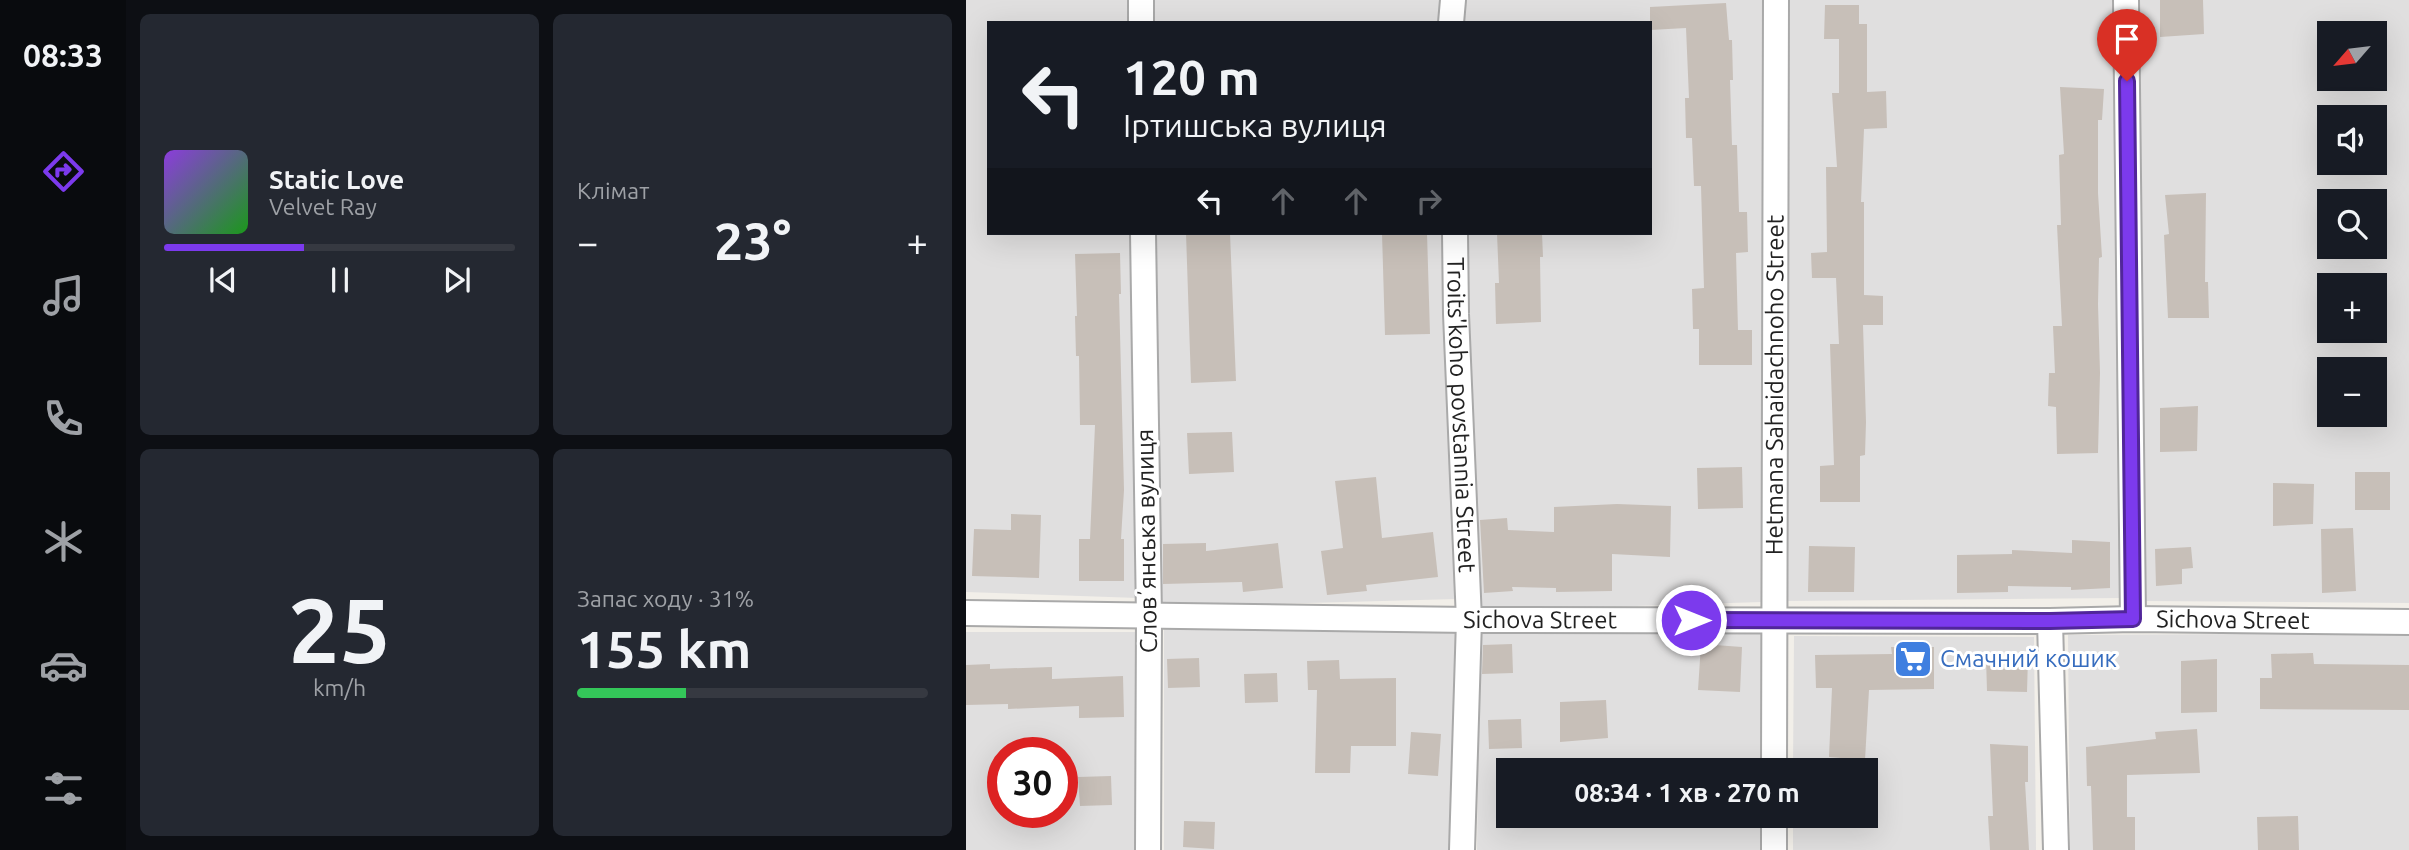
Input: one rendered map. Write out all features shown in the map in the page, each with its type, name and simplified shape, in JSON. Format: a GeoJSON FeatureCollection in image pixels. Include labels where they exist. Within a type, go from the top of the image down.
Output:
{"type":"FeatureCollection","features":[{"type":"Feature","properties":{"kind":"street"},"geometry":{"type":"LineString","coordinates":[[1141,0],[1141,21]]}},
{"type":"Feature","properties":{"kind":"street"},"geometry":{"type":"LineString","coordinates":[[1451,21],[1453,0]]}},
{"type":"Feature","properties":{"kind":"street","name":"Hetmana Sahaidachnoho Street"},"geometry":{"type":"LineString","coordinates":[[1774,758],[1776,0]]}},
{"type":"Feature","properties":{"kind":"street"},"geometry":{"type":"LineString","coordinates":[[2126,0],[2133,619]]}},
{"type":"Feature","properties":{"kind":"street","name":"Словʼянська вулиця"},"geometry":{"type":"LineString","coordinates":[[1143,235],[1149,617],[1148,850]]}},
{"type":"Feature","properties":{"kind":"street","name":"Troits'koho povstannia Street"},"geometry":{"type":"LineString","coordinates":[[1455,235],[1469,620],[1462,850]]}},
{"type":"Feature","properties":{"kind":"street","name":"Sichova Street"},"geometry":{"type":"LineString","coordinates":[[966,613],[1469,620],[2133,619],[2409,622]]}},
{"type":"Feature","properties":{"kind":"street"},"geometry":{"type":"LineString","coordinates":[[2050,621],[2056,850]]}},
{"type":"Feature","properties":{"kind":"street"},"geometry":{"type":"LineString","coordinates":[[1773,850],[1774,828]]}},
{"type":"Feature","properties":{"kind":"shaded area"},"geometry":{"type":"Polygon","coordinates":[[[966,0],[1131,0],[1132,21],[987,21],[987,235],[1134,235],[1138,598],[966,592],[966,0]]]}},
{"type":"Feature","properties":{"kind":"shaded area"},"geometry":{"type":"Polygon","coordinates":[[[1151,0],[1450,0],[1449,21],[1151,21],[1151,0]]]}},
{"type":"Feature","properties":{"kind":"shaded area"},"geometry":{"type":"Polygon","coordinates":[[[1463,0],[1765,0],[1762,602],[1475,611],[1466,235],[1652,235],[1652,21],[1461,21],[1463,0]]]}},
{"type":"Feature","properties":{"kind":"shaded area"},"geometry":{"type":"Polygon","coordinates":[[[1789,0],[2113,0],[2121,598],[1788,601],[1789,0]]]}},
{"type":"Feature","properties":{"kind":"shaded area"},"geometry":{"type":"Polygon","coordinates":[[[2138,0],[2409,0],[2409,603],[2145,601],[2138,0]]]}},
{"type":"Feature","properties":{"kind":"shaded area"},"geometry":{"type":"Polygon","coordinates":[[[1152,235],[1451,235],[1457,599],[1155,607],[1152,235]]]}},
{"type":"Feature","properties":{"kind":"shaded area"},"geometry":{"type":"Polygon","coordinates":[[[1480,628],[1761,633],[1761,758],[1496,758],[1496,828],[1761,828],[1761,850],[1477,850],[1480,628]]]}},
{"type":"Feature","properties":{"kind":"shaded area"},"geometry":{"type":"Polygon","coordinates":[[[1164,629],[1456,629],[1449,850],[1164,850],[1164,629]]]}},
{"type":"Feature","properties":{"kind":"shaded area"},"geometry":{"type":"Polygon","coordinates":[[[966,632],[1139,632],[1141,850],[966,850],[966,632]]]}},
{"type":"Feature","properties":{"kind":"shaded area"},"geometry":{"type":"Polygon","coordinates":[[[2409,633],[2409,850],[2070,850],[2068,635],[2409,633]]]}},
{"type":"Feature","properties":{"kind":"shaded area"},"geometry":{"type":"Polygon","coordinates":[[[1794,636],[2034,637],[2036,850],[1793,850],[1793,828],[1878,828],[1878,758],[1793,758],[1794,636]]]}},
{"type":"Feature","properties":{"kind":"building"},"geometry":{"type":"Polygon","coordinates":[[[2160,0],[2203,0],[2204,34],[2160,37],[2160,0]]]}},
{"type":"Feature","properties":{"kind":"building"},"geometry":{"type":"Polygon","coordinates":[[[1726,3],[1729,40],[1732,40],[1732,145],[1737,145],[1739,212],[1747,212],[1748,252],[1736,253],[1738,330],[1752,330],[1752,365],[1699,365],[1699,329],[1693,329],[1692,289],[1704,288],[1701,186],[1694,186],[1692,138],[1686,138],[1685,98],[1689,98],[1686,28],[1652,30],[1650,7],[1726,3]]]}},
{"type":"Feature","properties":{"kind":"building"},"geometry":{"type":"Polygon","coordinates":[[[1825,5],[1859,5],[1859,24],[1867,24],[1867,92],[1886,91],[1887,128],[1864,129],[1861,202],[1864,202],[1864,295],[1883,296],[1883,325],[1863,325],[1866,422],[1865,455],[1860,456],[1860,502],[1820,502],[1820,466],[1834,465],[1830,344],[1839,344],[1836,278],[1812,278],[1811,253],[1827,252],[1826,167],[1837,167],[1832,93],[1839,93],[1839,39],[1824,39],[1825,5]]]}},
{"type":"Feature","properties":{"kind":"building"},"geometry":{"type":"Polygon","coordinates":[[[2060,87],[2104,89],[2102,120],[2098,120],[2098,193],[2102,257],[2099,258],[2098,304],[2098,453],[2057,454],[2056,407],[2048,406],[2049,373],[2055,373],[2053,326],[2062,326],[2057,225],[2061,225],[2059,155],[2064,154],[2060,87]]]}},
{"type":"Feature","properties":{"kind":"building"},"geometry":{"type":"Polygon","coordinates":[[[2206,193],[2205,282],[2208,282],[2209,318],[2168,318],[2164,235],[2169,234],[2165,195],[2206,193]]]}},
{"type":"Feature","properties":{"kind":"building"},"geometry":{"type":"Polygon","coordinates":[[[1186,235],[1230,235],[1236,381],[1191,383],[1186,235]]]}},
{"type":"Feature","properties":{"kind":"building"},"geometry":{"type":"Polygon","coordinates":[[[1382,235],[1427,235],[1430,334],[1385,335],[1382,235]]]}},
{"type":"Feature","properties":{"kind":"building"},"geometry":{"type":"Polygon","coordinates":[[[1497,235],[1542,235],[1541,322],[1496,324],[1495,283],[1499,283],[1497,235]]]}},
{"type":"Feature","properties":{"kind":"building"},"geometry":{"type":"Polygon","coordinates":[[[1120,253],[1124,490],[1121,539],[1124,539],[1124,581],[1079,581],[1079,539],[1090,539],[1095,425],[1080,425],[1075,254],[1120,253]]]}},
{"type":"Feature","properties":{"kind":"building"},"geometry":{"type":"Polygon","coordinates":[[[2198,406],[2197,451],[2160,452],[2160,408],[2198,406]]]}},
{"type":"Feature","properties":{"kind":"building"},"geometry":{"type":"Polygon","coordinates":[[[1232,432],[1234,472],[1189,474],[1187,433],[1232,432]]]}},
{"type":"Feature","properties":{"kind":"building"},"geometry":{"type":"Polygon","coordinates":[[[1742,467],[1743,508],[1698,509],[1697,468],[1742,467]]]}},
{"type":"Feature","properties":{"kind":"building"},"geometry":{"type":"Polygon","coordinates":[[[2355,472],[2390,472],[2390,510],[2355,510],[2355,472]]]}},
{"type":"Feature","properties":{"kind":"building"},"geometry":{"type":"Polygon","coordinates":[[[1376,477],[1382,538],[1433,532],[1438,577],[1366,585],[1367,591],[1327,595],[1321,551],[1343,548],[1335,481],[1376,477]]]}},
{"type":"Feature","properties":{"kind":"building"},"geometry":{"type":"Polygon","coordinates":[[[2273,483],[2314,484],[2313,524],[2273,526],[2273,483]]]}},
{"type":"Feature","properties":{"kind":"building"},"geometry":{"type":"Polygon","coordinates":[[[1617,504],[1671,506],[1670,557],[1612,554],[1612,591],[1556,592],[1556,588],[1512,587],[1513,591],[1484,593],[1480,520],[1507,518],[1508,530],[1554,532],[1554,507],[1617,504]]]}},
{"type":"Feature","properties":{"kind":"building"},"geometry":{"type":"Polygon","coordinates":[[[1011,514],[1041,515],[1039,578],[972,576],[974,529],[1011,530],[1011,514]]]}},
{"type":"Feature","properties":{"kind":"building"},"geometry":{"type":"Polygon","coordinates":[[[2353,528],[2356,591],[2322,593],[2321,529],[2353,528]]]}},
{"type":"Feature","properties":{"kind":"building"},"geometry":{"type":"Polygon","coordinates":[[[2072,540],[2110,542],[2110,588],[2071,590],[2071,587],[2008,586],[2008,592],[1957,593],[1957,555],[2012,554],[2012,550],[2072,553],[2072,540]]]}},
{"type":"Feature","properties":{"kind":"building"},"geometry":{"type":"Polygon","coordinates":[[[1206,543],[1206,551],[1278,543],[1283,588],[1243,592],[1242,582],[1163,584],[1163,544],[1206,543]]]}},
{"type":"Feature","properties":{"kind":"building"},"geometry":{"type":"Polygon","coordinates":[[[1809,546],[1855,547],[1854,592],[1808,592],[1809,546]]]}},
{"type":"Feature","properties":{"kind":"building"},"geometry":{"type":"Polygon","coordinates":[[[2191,547],[2193,568],[2182,569],[2182,584],[2156,586],[2155,549],[2191,547]]]}},
{"type":"Feature","properties":{"kind":"building"},"geometry":{"type":"Polygon","coordinates":[[[1512,644],[1513,673],[1482,674],[1483,645],[1512,644]]]}},
{"type":"Feature","properties":{"kind":"building"},"geometry":{"type":"Polygon","coordinates":[[[1701,644],[1742,647],[1740,692],[1698,690],[1701,644]]]}},
{"type":"Feature","properties":{"kind":"building"},"geometry":{"type":"Polygon","coordinates":[[[1891,647],[1934,647],[1934,689],[1869,690],[1865,758],[1829,757],[1832,688],[1816,688],[1815,655],[1892,654],[1891,647]]]}},
{"type":"Feature","properties":{"kind":"building"},"geometry":{"type":"Polygon","coordinates":[[[2313,653],[2314,664],[2409,665],[2409,710],[2260,709],[2260,678],[2272,678],[2271,654],[2313,653]]]}},
{"type":"Feature","properties":{"kind":"building"},"geometry":{"type":"Polygon","coordinates":[[[2028,657],[2027,692],[1987,691],[1986,658],[2028,657]]]}},
{"type":"Feature","properties":{"kind":"building"},"geometry":{"type":"Polygon","coordinates":[[[1199,658],[1200,687],[1168,688],[1167,659],[1199,658]]]}},
{"type":"Feature","properties":{"kind":"building"},"geometry":{"type":"Polygon","coordinates":[[[2217,659],[2217,712],[2181,713],[2181,661],[2217,659]]]}},
{"type":"Feature","properties":{"kind":"building"},"geometry":{"type":"Polygon","coordinates":[[[1339,660],[1340,679],[1396,678],[1396,746],[1351,746],[1350,773],[1315,773],[1317,690],[1308,690],[1307,661],[1339,660]]]}},
{"type":"Feature","properties":{"kind":"building"},"geometry":{"type":"Polygon","coordinates":[[[990,664],[990,669],[1052,667],[1052,679],[1123,676],[1124,717],[1079,718],[1079,706],[1008,709],[1008,704],[966,705],[966,665],[990,664]]]}},
{"type":"Feature","properties":{"kind":"building"},"geometry":{"type":"Polygon","coordinates":[[[1277,673],[1278,702],[1245,703],[1244,674],[1277,673]]]}},
{"type":"Feature","properties":{"kind":"building"},"geometry":{"type":"Polygon","coordinates":[[[1606,700],[1608,738],[1560,742],[1560,702],[1606,700]]]}},
{"type":"Feature","properties":{"kind":"building"},"geometry":{"type":"Polygon","coordinates":[[[1521,719],[1522,748],[1489,749],[1488,720],[1521,719]]]}},
{"type":"Feature","properties":{"kind":"building"},"geometry":{"type":"Polygon","coordinates":[[[2197,729],[2200,773],[2127,775],[2127,817],[2135,817],[2135,850],[2093,850],[2091,786],[2087,786],[2086,747],[2156,739],[2155,732],[2197,729]]]}},
{"type":"Feature","properties":{"kind":"building"},"geometry":{"type":"Polygon","coordinates":[[[1411,732],[1441,734],[1438,776],[1408,774],[1411,732]]]}},
{"type":"Feature","properties":{"kind":"building"},"geometry":{"type":"Polygon","coordinates":[[[1990,744],[2028,746],[2028,782],[2025,782],[2029,850],[1990,850],[1988,816],[1993,816],[1990,744]]]}},
{"type":"Feature","properties":{"kind":"building"},"geometry":{"type":"Polygon","coordinates":[[[1111,776],[1112,805],[1080,806],[1078,777],[1111,776]]]}},
{"type":"Feature","properties":{"kind":"building"},"geometry":{"type":"Polygon","coordinates":[[[2298,816],[2299,850],[2258,850],[2257,817],[2298,816]]]}},
{"type":"Feature","properties":{"kind":"building"},"geometry":{"type":"Polygon","coordinates":[[[1184,821],[1215,822],[1214,849],[1183,847],[1184,821]]]}},
{"type":"Feature","properties":{"kind":"place","name":"Смачний кошик"},"geometry":{"type":"Point","coordinates":[1913,659]}},
{"type":"Feature","properties":{"kind":"route"},"geometry":{"type":"LineString","coordinates":[[1691,620],[2133,619],[2127,81]]}}]}
